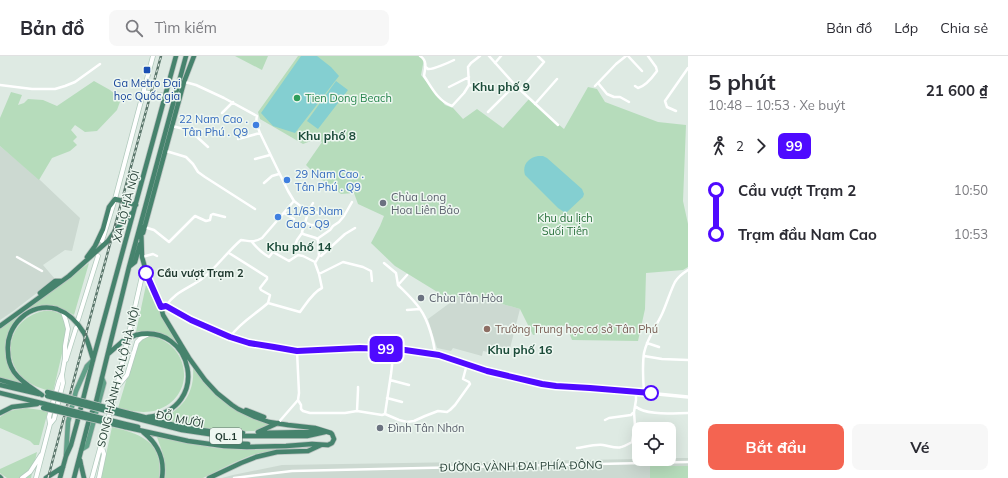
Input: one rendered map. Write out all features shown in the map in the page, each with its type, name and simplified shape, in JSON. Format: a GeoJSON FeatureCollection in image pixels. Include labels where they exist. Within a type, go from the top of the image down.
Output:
{"type":"FeatureCollection","features":[{"type":"Feature","properties":{"kind":"highway","name":"XA LỘ HÀ NỘI"},"geometry":{"type":"LineString","coordinates":[[60,478],[71,444],[176,56]]}},
{"type":"Feature","properties":{"kind":"highway","name":"XA LỘ HÀ NỘI"},"geometry":{"type":"LineString","coordinates":[[74,478],[89,420],[96,402],[129,268],[158,179],[172,126],[184,63],[187,56]]}},
{"type":"Feature","properties":{"kind":"highway","name":"XA LỘ HÀ NỘI"},"geometry":{"type":"LineString","coordinates":[[142,226],[151,187],[181,81],[194,56]]}},
{"type":"Feature","properties":{"kind":"highway"},"geometry":{"type":"LineString","coordinates":[[151,187],[158,179]]}},
{"type":"Feature","properties":{"kind":"highway"},"geometry":{"type":"LineString","coordinates":[[0,326],[81,265],[108,241],[117,228],[135,208],[115,199],[109,206],[103,229],[95,246],[81,265]]}},
{"type":"Feature","properties":{"kind":"highway"},"geometry":{"type":"LineString","coordinates":[[142,226],[142,257],[149,282],[198,369],[214,387],[240,407],[288,426],[321,429],[331,433],[334,439],[328,445],[320,445],[308,451],[277,452],[256,457],[209,478]]}},
{"type":"Feature","properties":{"kind":"highway","name":"XA LỘ HÀ NỘI"},"geometry":{"type":"LineString","coordinates":[[129,268],[135,262],[141,239]]}},
{"type":"Feature","properties":{"kind":"highway"},"geometry":{"type":"LineString","coordinates":[[0,323],[56,281],[63,280]]}},
{"type":"Feature","properties":{"kind":"highway","name":"QL.1"},"geometry":{"type":"LineString","coordinates":[[33,389],[21,380],[12,368],[7,345],[9,336],[15,324],[31,312],[39,309],[51,308],[63,312]]}},
{"type":"Feature","properties":{"kind":"highway"},"geometry":{"type":"LineString","coordinates":[[63,312],[73,319],[83,333],[93,360]]}},
{"type":"Feature","properties":{"kind":"highway"},"geometry":{"type":"LineString","coordinates":[[108,354],[130,337],[142,333],[152,333]]}},
{"type":"Feature","properties":{"kind":"highway","name":"QL.1"},"geometry":{"type":"LineString","coordinates":[[135,418],[159,414],[170,409],[175,405],[187,388],[188,366],[178,348],[167,339],[152,333]]}},
{"type":"Feature","properties":{"kind":"highway","name":"QL.1"},"geometry":{"type":"LineString","coordinates":[[0,380],[33,389],[45,394]]}},
{"type":"Feature","properties":{"kind":"highway","name":"QL.1"},"geometry":{"type":"LineString","coordinates":[[0,384],[128,414]]}},
{"type":"Feature","properties":{"kind":"highway","name":"QL.1"},"geometry":{"type":"LineString","coordinates":[[0,393],[125,426]]}},
{"type":"Feature","properties":{"kind":"highway","name":"QL.1"},"geometry":{"type":"LineString","coordinates":[[0,413],[12,407],[29,404],[43,405]]}},
{"type":"Feature","properties":{"kind":"highway","name":"ĐỖ MƯỜI"},"geometry":{"type":"LineString","coordinates":[[128,414],[175,426],[199,430],[254,434],[309,432],[321,429]]}},
{"type":"Feature","properties":{"kind":"highway","name":"ĐỖ MƯỜI"},"geometry":{"type":"LineString","coordinates":[[128,414],[135,418],[170,427],[194,432],[229,436],[307,436],[326,431]]}},
{"type":"Feature","properties":{"kind":"highway"},"geometry":{"type":"LineString","coordinates":[[246,436],[278,423]]}},
{"type":"Feature","properties":{"kind":"highway","name":"ĐỖ MƯỜI"},"geometry":{"type":"LineString","coordinates":[[125,426],[133,426],[222,443],[320,445]]}},
{"type":"Feature","properties":{"kind":"highway","name":"ĐỖ MƯỜI"},"geometry":{"type":"LineString","coordinates":[[125,426],[188,440],[224,446],[247,447],[298,445]]}},
{"type":"Feature","properties":{"kind":"highway","name":"QL.1"},"geometry":{"type":"LineString","coordinates":[[133,426],[151,439],[160,452],[163,469],[162,478]]}},
{"type":"Feature","properties":{"kind":"highway"},"geometry":{"type":"LineString","coordinates":[[80,457],[84,478]]}},
{"type":"Feature","properties":{"kind":"highway"},"geometry":{"type":"LineString","coordinates":[[46,478],[63,467]]}},
{"type":"Feature","properties":{"kind":"main road"},"geometry":{"type":"LineString","coordinates":[[102,241],[115,199],[153,56]]}},
{"type":"Feature","properties":{"kind":"main road"},"geometry":{"type":"LineString","coordinates":[[144,92],[165,96]]}},
{"type":"Feature","properties":{"kind":"main road"},"geometry":{"type":"LineString","coordinates":[[78,320],[98,256]]}},
{"type":"Feature","properties":{"kind":"main road","name":"SONG HÀNH XA LỘ HÀ NỘI"},"geometry":{"type":"LineString","coordinates":[[92,478],[117,386],[142,276]]}},
{"type":"Feature","properties":{"kind":"main road"},"geometry":{"type":"LineString","coordinates":[[36,478],[50,424],[54,419],[63,383],[62,375],[68,329],[63,312]]}},
{"type":"Feature","properties":{"kind":"main road"},"geometry":{"type":"LineString","coordinates":[[62,375],[76,328]]}},
{"type":"Feature","properties":{"kind":"main road"},"geometry":{"type":"LineString","coordinates":[[117,386],[127,374],[137,342],[144,336],[152,333]]}},
{"type":"Feature","properties":{"kind":"main road","name":"XA LỘ HÀ NỘI"},"geometry":{"type":"LineString","coordinates":[[66,456],[68,422],[76,391],[87,366],[93,360]]}},
{"type":"Feature","properties":{"kind":"main road"},"geometry":{"type":"LineString","coordinates":[[100,478],[104,454],[101,445]]}},
{"type":"Feature","properties":{"kind":"main road"},"geometry":{"type":"LineString","coordinates":[[22,478],[30,472],[43,454]]}},
{"type":"Feature","properties":{"kind":"street"},"geometry":{"type":"LineString","coordinates":[[420,56],[424,58],[426,63],[424,76],[437,95],[445,103],[452,106],[469,85],[468,67],[480,56]]}},
{"type":"Feature","properties":{"kind":"street"},"geometry":{"type":"LineString","coordinates":[[489,56],[515,85],[558,125]]}},
{"type":"Feature","properties":{"kind":"street"},"geometry":{"type":"LineString","coordinates":[[495,63],[501,56]]}},
{"type":"Feature","properties":{"kind":"street"},"geometry":{"type":"LineString","coordinates":[[520,90],[544,62],[538,56]]}},
{"type":"Feature","properties":{"kind":"street"},"geometry":{"type":"LineString","coordinates":[[595,86],[616,64],[627,56],[642,71]]}},
{"type":"Feature","properties":{"kind":"street"},"geometry":{"type":"LineString","coordinates":[[635,86],[638,88],[642,87],[651,79],[656,71],[656,67],[648,56]]}},
{"type":"Feature","properties":{"kind":"street"},"geometry":{"type":"LineString","coordinates":[[425,66],[431,69],[454,60]]}},
{"type":"Feature","properties":{"kind":"street"},"geometry":{"type":"LineString","coordinates":[[0,84],[32,89],[55,89],[75,82],[100,64]]}},
{"type":"Feature","properties":{"kind":"street"},"geometry":{"type":"LineString","coordinates":[[676,111],[667,107],[665,101],[688,68]]}},
{"type":"Feature","properties":{"kind":"street"},"geometry":{"type":"LineString","coordinates":[[449,87],[469,76]]}},
{"type":"Feature","properties":{"kind":"street"},"geometry":{"type":"LineString","coordinates":[[535,104],[557,80]]}},
{"type":"Feature","properties":{"kind":"street"},"geometry":{"type":"LineString","coordinates":[[181,81],[196,85],[233,102],[257,116],[256,118],[260,133],[279,174],[294,201],[303,208],[322,214]]}},
{"type":"Feature","properties":{"kind":"street"},"geometry":{"type":"LineString","coordinates":[[598,83],[607,94],[614,97],[620,97],[629,102]]}},
{"type":"Feature","properties":{"kind":"street"},"geometry":{"type":"LineString","coordinates":[[469,85],[491,89]]}},
{"type":"Feature","properties":{"kind":"street"},"geometry":{"type":"LineString","coordinates":[[488,112],[515,85]]}},
{"type":"Feature","properties":{"kind":"street"},"geometry":{"type":"LineString","coordinates":[[222,113],[233,102]]}},
{"type":"Feature","properties":{"kind":"street"},"geometry":{"type":"LineString","coordinates":[[172,126],[188,130],[208,147]]}},
{"type":"Feature","properties":{"kind":"street"},"geometry":{"type":"LineString","coordinates":[[188,130],[194,129],[202,131]]}},
{"type":"Feature","properties":{"kind":"street"},"geometry":{"type":"LineString","coordinates":[[238,138],[260,133]]}},
{"type":"Feature","properties":{"kind":"street"},"geometry":{"type":"LineString","coordinates":[[165,151],[186,157],[205,178],[255,209]]}},
{"type":"Feature","properties":{"kind":"street"},"geometry":{"type":"LineString","coordinates":[[255,159],[270,155]]}},
{"type":"Feature","properties":{"kind":"street"},"geometry":{"type":"LineString","coordinates":[[264,183],[272,176],[279,174]]}},
{"type":"Feature","properties":{"kind":"street"},"geometry":{"type":"LineString","coordinates":[[294,201],[262,238],[252,242],[241,240],[203,278],[179,292],[163,306],[230,337],[249,343],[297,351],[360,348],[405,350],[435,354],[487,371],[542,384],[688,397]]}},
{"type":"Feature","properties":{"kind":"street"},"geometry":{"type":"LineString","coordinates":[[317,239],[339,222],[352,202]]}},
{"type":"Feature","properties":{"kind":"street"},"geometry":{"type":"LineString","coordinates":[[295,244],[302,233],[309,210],[313,203]]}},
{"type":"Feature","properties":{"kind":"street"},"geometry":{"type":"LineString","coordinates":[[284,213],[294,219]]}},
{"type":"Feature","properties":{"kind":"street"},"geometry":{"type":"LineString","coordinates":[[142,226],[154,230],[163,236],[167,241],[170,241],[195,216],[206,221],[213,214],[225,217]]}},
{"type":"Feature","properties":{"kind":"street"},"geometry":{"type":"LineString","coordinates":[[305,222],[314,225]]}},
{"type":"Feature","properties":{"kind":"street"},"geometry":{"type":"LineString","coordinates":[[315,262],[345,234],[355,228]]}},
{"type":"Feature","properties":{"kind":"street"},"geometry":{"type":"LineString","coordinates":[[302,233],[317,239]]}},
{"type":"Feature","properties":{"kind":"street"},"geometry":{"type":"LineString","coordinates":[[317,239],[320,256]]}},
{"type":"Feature","properties":{"kind":"street"},"geometry":{"type":"LineString","coordinates":[[252,242],[261,250],[262,253],[269,257],[273,252],[289,261],[298,255],[303,256],[315,262],[319,274],[322,288],[311,297],[300,312],[268,303]]}},
{"type":"Feature","properties":{"kind":"street"},"geometry":{"type":"LineString","coordinates":[[228,253],[267,277],[260,290],[270,295],[268,303],[240,325],[230,337]]}},
{"type":"Feature","properties":{"kind":"street"},"geometry":{"type":"LineString","coordinates":[[142,257],[153,254],[157,256]]}},
{"type":"Feature","properties":{"kind":"street"},"geometry":{"type":"LineString","coordinates":[[17,257],[42,271]]}},
{"type":"Feature","properties":{"kind":"street"},"geometry":{"type":"LineString","coordinates":[[319,274],[343,262],[363,267],[370,271],[372,281]]}},
{"type":"Feature","properties":{"kind":"street"},"geometry":{"type":"LineString","coordinates":[[384,263],[396,273],[398,285],[420,309],[428,325],[435,354]]}},
{"type":"Feature","properties":{"kind":"street"},"geometry":{"type":"LineString","coordinates":[[644,392],[644,356],[647,343],[661,316],[675,282],[688,270]]}},
{"type":"Feature","properties":{"kind":"street"},"geometry":{"type":"LineString","coordinates":[[398,285],[407,275]]}},
{"type":"Feature","properties":{"kind":"street"},"geometry":{"type":"LineString","coordinates":[[407,310],[420,309]]}},
{"type":"Feature","properties":{"kind":"street"},"geometry":{"type":"LineString","coordinates":[[647,343],[659,347]]}},
{"type":"Feature","properties":{"kind":"street"},"geometry":{"type":"LineString","coordinates":[[385,414],[394,349]]}},
{"type":"Feature","properties":{"kind":"street"},"geometry":{"type":"LineString","coordinates":[[278,423],[298,400],[297,351]]}},
{"type":"Feature","properties":{"kind":"street"},"geometry":{"type":"LineString","coordinates":[[644,356],[662,359],[688,360]]}},
{"type":"Feature","properties":{"kind":"street"},"geometry":{"type":"LineString","coordinates":[[298,400],[301,405],[301,409],[310,413],[346,413],[357,411],[382,415],[385,414],[407,422],[414,421],[438,412],[447,412],[455,405],[470,384],[464,379],[467,364]]}},
{"type":"Feature","properties":{"kind":"street"},"geometry":{"type":"LineString","coordinates":[[390,380],[409,385]]}},
{"type":"Feature","properties":{"kind":"street"},"geometry":{"type":"LineString","coordinates":[[357,411],[358,387]]}},
{"type":"Feature","properties":{"kind":"street"},"geometry":{"type":"LineString","coordinates":[[577,448],[603,445],[617,448],[632,442],[635,426],[634,412],[636,392]]}},
{"type":"Feature","properties":{"kind":"street"},"geometry":{"type":"LineString","coordinates":[[387,398],[402,402]]}},
{"type":"Feature","properties":{"kind":"street"},"geometry":{"type":"LineString","coordinates":[[635,406],[642,410],[662,414],[688,413]]}},
{"type":"Feature","properties":{"kind":"street"},"geometry":{"type":"LineString","coordinates":[[605,420],[609,418],[631,415],[634,412]]}},
{"type":"Feature","properties":{"kind":"street","name":"ĐƯỜNG VÀNH ĐAI PHÍA ĐÔNG"},"geometry":{"type":"LineString","coordinates":[[234,478],[292,471],[688,462]]}},
{"type":"Feature","properties":{"kind":"shaded area"},"geometry":{"type":"Polygon","coordinates":[[[0,146],[40,180],[80,218],[72,251],[65,250],[43,265],[55,279],[0,320],[0,146]]]}},
{"type":"Feature","properties":{"kind":"shaded area","name":"Trường Trung học cơ sở Tân Phú"},"geometry":{"type":"Polygon","coordinates":[[[466,291],[467,294],[520,309],[508,356],[483,351],[482,356],[453,348],[451,351],[437,348],[428,319],[466,291]]]}},
{"type":"Feature","properties":{"kind":"shaded area"},"geometry":{"type":"Polygon","coordinates":[[[676,458],[688,458],[688,478],[222,478],[282,465],[632,459],[632,466],[676,466],[676,458]]]}},
{"type":"Feature","properties":{"kind":"green space"},"geometry":{"type":"Polygon","coordinates":[[[235,56],[268,56],[262,70],[235,56]]]}},
{"type":"Feature","properties":{"kind":"green space","name":"Khu du lịch Suối Tiên"},"geometry":{"type":"Polygon","coordinates":[[[298,56],[419,56],[424,59],[421,75],[445,105],[453,108],[463,119],[477,109],[503,128],[529,99],[564,129],[588,87],[597,89],[605,102],[658,122],[686,125],[683,201],[688,224],[688,267],[683,270],[646,273],[645,309],[638,341],[572,340],[566,325],[533,335],[520,309],[467,294],[466,291],[452,301],[395,266],[371,243],[384,216],[358,204],[354,193],[341,194],[317,176],[306,165],[322,142],[316,139],[303,144],[260,119],[258,112],[298,56]]]}},
{"type":"Feature","properties":{"kind":"green space"},"geometry":{"type":"Polygon","coordinates":[[[94,81],[110,90],[121,99],[117,110],[97,131],[85,132],[75,125],[71,130],[77,137],[73,141],[77,145],[70,151],[52,158],[39,180],[0,146],[0,118],[11,92],[22,95],[18,105],[24,103],[28,99],[43,100],[57,106],[94,81]]]}},
{"type":"Feature","properties":{"kind":"green space"},"geometry":{"type":"Polygon","coordinates":[[[89,263],[74,315],[62,309],[51,306],[18,319],[8,335],[6,352],[10,369],[21,384],[0,379],[0,329],[89,263]]]}},
{"type":"Feature","properties":{"kind":"green space"},"geometry":{"type":"Polygon","coordinates":[[[146,285],[179,345],[169,337],[159,333],[148,331],[136,332],[146,285]]]}},
{"type":"Feature","properties":{"kind":"green space"},"geometry":{"type":"Polygon","coordinates":[[[44,311],[53,311],[61,314],[66,327],[64,345],[53,392],[45,390],[25,380],[15,368],[12,358],[12,338],[17,328],[33,315],[44,311]]]}},
{"type":"Feature","properties":{"kind":"green space"},"geometry":{"type":"Polygon","coordinates":[[[150,336],[164,341],[174,349],[181,359],[184,371],[183,383],[179,394],[170,403],[157,410],[138,412],[118,408],[138,341],[150,336]]]}},
{"type":"Feature","properties":{"kind":"green space"},"geometry":{"type":"Polygon","coordinates":[[[193,367],[222,398],[271,424],[254,431],[228,432],[159,420],[175,411],[186,399],[192,385],[193,367]]]}},
{"type":"Feature","properties":{"kind":"green space"},"geometry":{"type":"Polygon","coordinates":[[[26,408],[48,411],[39,445],[34,445],[30,441],[0,428],[0,417],[9,411],[26,408]]]}},
{"type":"Feature","properties":{"kind":"green space"},"geometry":{"type":"Polygon","coordinates":[[[112,427],[141,437],[154,448],[158,456],[160,466],[159,478],[101,478],[112,427]]]}},
{"type":"Feature","properties":{"kind":"green space"},"geometry":{"type":"Polygon","coordinates":[[[157,436],[215,448],[252,450],[282,449],[252,455],[203,478],[165,478],[165,462],[157,436]]]}},
{"type":"Feature","properties":{"kind":"green space"},"geometry":{"type":"Polygon","coordinates":[[[37,452],[31,478],[7,478],[0,473],[0,469],[37,452]]]}},
{"type":"Feature","properties":{"kind":"green space"},"geometry":{"type":"Polygon","coordinates":[[[650,466],[688,466],[688,478],[650,478],[650,466]]]}},
{"type":"Feature","properties":{"kind":"water","name":"Tien Dong Beach"},"geometry":{"type":"Polygon","coordinates":[[[301,56],[317,56],[331,67],[339,76],[295,133],[273,126],[261,113],[301,56]]]}},
{"type":"Feature","properties":{"kind":"water"},"geometry":{"type":"Polygon","coordinates":[[[336,81],[348,90],[318,129],[307,121],[336,81]]]}},
{"type":"Feature","properties":{"kind":"water"},"geometry":{"type":"Polygon","coordinates":[[[538,156],[547,158],[582,189],[584,194],[583,197],[567,212],[564,212],[558,208],[525,175],[524,168],[527,162],[531,158],[538,156]]]}},
{"type":"Feature","properties":{"kind":"railway"},"geometry":{"type":"LineString","coordinates":[[48,478],[161,56]]}},
{"type":"Feature","properties":{"kind":"bus line","name":"99"},"geometry":{"type":"LineString","coordinates":[[146,273],[161,307],[166,306],[191,320],[230,337],[249,343],[297,351],[360,348],[394,349],[430,353],[466,363],[487,371],[542,384],[651,393]]}},
{"type":"Feature","properties":{"kind":"place","name":"Ga Metro Đại học Quốc gia"},"geometry":{"type":"Point","coordinates":[147,70]}},
{"type":"Feature","properties":{"kind":"place","name":"Tien Dong Beach"},"geometry":{"type":"Point","coordinates":[297,98]}},
{"type":"Feature","properties":{"kind":"place","name":"22 Nam Cao . Tân Phú . Q9"},"geometry":{"type":"Point","coordinates":[256,125]}},
{"type":"Feature","properties":{"kind":"place","name":"29 Nam Cao . Tân Phú . Q9"},"geometry":{"type":"Point","coordinates":[287,180]}},
{"type":"Feature","properties":{"kind":"place","name":"Chùa Long Hoa Liên Bảo"},"geometry":{"type":"Point","coordinates":[383,203]}},
{"type":"Feature","properties":{"kind":"place","name":"11/63 Nam Cao . Q9"},"geometry":{"type":"Point","coordinates":[278,217]}},
{"type":"Feature","properties":{"kind":"place","name":"Cầu vượt Trạm 2"},"geometry":{"type":"Point","coordinates":[146,273]}},
{"type":"Feature","properties":{"kind":"place","name":"Chùa Tân Hòa"},"geometry":{"type":"Point","coordinates":[421,298]}},
{"type":"Feature","properties":{"kind":"place","name":"Trường Trung học cơ sở Tân Phú"},"geometry":{"type":"Point","coordinates":[487,329]}},
{"type":"Feature","properties":{"kind":"place","name":"Đình Tân Nhơn"},"geometry":{"type":"Point","coordinates":[380,428]}},
{"type":"Feature","properties":{"kind":"district","name":"Khu phố 9"},"geometry":{"type":"Point","coordinates":[501,86]}},
{"type":"Feature","properties":{"kind":"district","name":"Khu phố 8"},"geometry":{"type":"Point","coordinates":[327,135]}},
{"type":"Feature","properties":{"kind":"district","name":"Khu phố 14"},"geometry":{"type":"Point","coordinates":[299,246]}},
{"type":"Feature","properties":{"kind":"district","name":"Khu phố 16"},"geometry":{"type":"Point","coordinates":[520,349]}}]}
